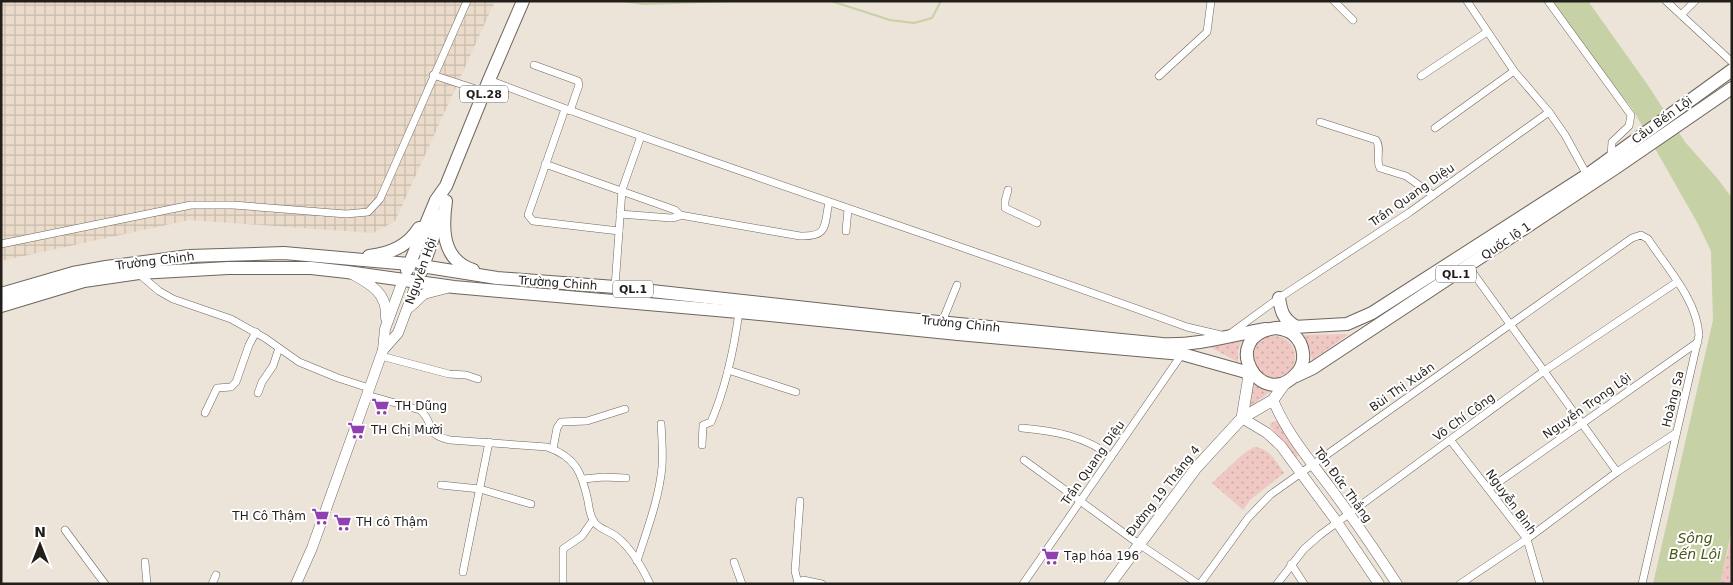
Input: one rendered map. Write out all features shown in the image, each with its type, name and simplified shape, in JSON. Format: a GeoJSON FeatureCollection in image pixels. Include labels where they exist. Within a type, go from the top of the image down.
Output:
{"type":"FeatureCollection","features":[{"type":"Feature","properties":{"kind":"highway","name":"Nguyễn Hội"},"geometry":{"type":"LineString","coordinates":[[417,282],[446,186],[523,1]]}},
{"type":"Feature","properties":{"kind":"highway","name":"Cầu Bến Lội"},"geometry":{"type":"LineString","coordinates":[[1614,162],[1732,70]]}},
{"type":"Feature","properties":{"kind":"highway","name":"Cầu Bến Lội"},"geometry":{"type":"LineString","coordinates":[[1614,162],[1708,105],[1732,88]]}},
{"type":"Feature","properties":{"kind":"highway","name":"Quốc lộ 1"},"geometry":{"type":"LineString","coordinates":[[1271,329],[1347,324],[1372,313],[1587,175],[1614,162]]}},
{"type":"Feature","properties":{"kind":"highway","name":"Quốc lộ 1"},"geometry":{"type":"LineString","coordinates":[[1289,380],[1313,368],[1468,266],[1614,162]]}},
{"type":"Feature","properties":{"kind":"highway","name":"Nguyễn Hội"},"geometry":{"type":"LineString","coordinates":[[403,280],[409,264],[441,201]]}},
{"type":"Feature","properties":{"kind":"highway"},"geometry":{"type":"LineString","coordinates":[[347,258],[377,255],[399,248],[415,234],[441,201]]}},
{"type":"Feature","properties":{"kind":"highway"},"geometry":{"type":"LineString","coordinates":[[441,201],[443,226],[451,255],[457,262],[467,268],[497,278]]}},
{"type":"Feature","properties":{"kind":"highway","name":"Trường Chinh"},"geometry":{"type":"LineString","coordinates":[[1,294],[73,273],[180,257],[284,253],[409,264],[497,278],[616,287],[1162,344],[1200,343],[1227,336],[1271,329]]}},
{"type":"Feature","properties":{"kind":"highway","name":"Trường Chinh"},"geometry":{"type":"LineString","coordinates":[[1,306],[84,281],[138,273],[196,269],[310,268],[454,287],[1182,354],[1250,371]]}},
{"type":"Feature","properties":{"kind":"highway"},"geometry":{"type":"LineString","coordinates":[[1279,298],[1280,310],[1286,321],[1295,326]]}},
{"type":"Feature","properties":{"kind":"highway"},"geometry":{"type":"LineString","coordinates":[[1250,371],[1247,357],[1248,348],[1252,340],[1258,334],[1271,329],[1286,330],[1300,342],[1303,352],[1300,370],[1289,380]]}},
{"type":"Feature","properties":{"kind":"highway","name":"QL.1"},"geometry":{"type":"LineString","coordinates":[[1250,371],[1260,380],[1268,383],[1277,384],[1289,380]]}},
{"type":"Feature","properties":{"kind":"main road"},"geometry":{"type":"LineString","coordinates":[[1242,418],[1250,371]]}},
{"type":"Feature","properties":{"kind":"main road","name":"Đường 19 Tháng 4"},"geometry":{"type":"LineString","coordinates":[[1110,584],[1196,468],[1242,418],[1273,400],[1289,380]]}},
{"type":"Feature","properties":{"kind":"street"},"geometry":{"type":"LineString","coordinates":[[1,244],[191,205],[233,205],[346,214],[368,212],[380,199],[467,1]]}},
{"type":"Feature","properties":{"kind":"street"},"geometry":{"type":"LineString","coordinates":[[1158,76],[1207,32],[1211,1]]}},
{"type":"Feature","properties":{"kind":"street"},"geometry":{"type":"LineString","coordinates":[[1334,1],[1353,20]]}},
{"type":"Feature","properties":{"kind":"street"},"geometry":{"type":"LineString","coordinates":[[1467,1],[1514,71],[1549,112],[1565,135],[1587,175]]}},
{"type":"Feature","properties":{"kind":"street"},"geometry":{"type":"LineString","coordinates":[[1548,1],[1630,113],[1631,120],[1629,126],[1612,142],[1614,162]]}},
{"type":"Feature","properties":{"kind":"street"},"geometry":{"type":"LineString","coordinates":[[1666,1],[1732,62]]}},
{"type":"Feature","properties":{"kind":"street"},"geometry":{"type":"LineString","coordinates":[[1680,15],[1695,1]]}},
{"type":"Feature","properties":{"kind":"street"},"geometry":{"type":"LineString","coordinates":[[1421,76],[1487,32]]}},
{"type":"Feature","properties":{"kind":"street"},"geometry":{"type":"LineString","coordinates":[[534,65],[578,81],[578,85],[545,164],[528,211],[530,219],[533,221],[619,231]]}},
{"type":"Feature","properties":{"kind":"street"},"geometry":{"type":"LineString","coordinates":[[1434,128],[1514,71]]}},
{"type":"Feature","properties":{"kind":"street"},"geometry":{"type":"LineString","coordinates":[[433,75],[487,86],[568,110],[848,209],[1033,271],[1187,327],[1227,336]]}},
{"type":"Feature","properties":{"kind":"street","name":"Trần Quang Diệu"},"geometry":{"type":"LineString","coordinates":[[1227,336],[1279,298],[1433,195],[1549,112]]}},
{"type":"Feature","properties":{"kind":"street"},"geometry":{"type":"LineString","coordinates":[[1320,122],[1376,140],[1379,146],[1378,163],[1380,168],[1406,176],[1433,195]]}},
{"type":"Feature","properties":{"kind":"street"},"geometry":{"type":"LineString","coordinates":[[616,287],[622,190],[641,136]]}},
{"type":"Feature","properties":{"kind":"street"},"geometry":{"type":"LineString","coordinates":[[545,164],[675,210],[680,215]]}},
{"type":"Feature","properties":{"kind":"street"},"geometry":{"type":"LineString","coordinates":[[1008,190],[1005,208],[1037,223]]}},
{"type":"Feature","properties":{"kind":"street"},"geometry":{"type":"LineString","coordinates":[[620,214],[671,218],[680,215],[800,236],[815,236],[821,233],[824,228],[828,202]]}},
{"type":"Feature","properties":{"kind":"street"},"geometry":{"type":"LineString","coordinates":[[846,232],[848,209]]}},
{"type":"Feature","properties":{"kind":"street","name":"Hoàng Sa"},"geometry":{"type":"LineString","coordinates":[[1641,235],[1648,239],[1677,282],[1694,310],[1698,327],[1698,342],[1642,584]]}},
{"type":"Feature","properties":{"kind":"street","name":"Bùi Thị Xuân"},"geometry":{"type":"LineString","coordinates":[[1199,584],[1262,502],[1300,472],[1632,238],[1641,235]]}},
{"type":"Feature","properties":{"kind":"street"},"geometry":{"type":"LineString","coordinates":[[1468,266],[1617,472]]}},
{"type":"Feature","properties":{"kind":"street"},"geometry":{"type":"LineString","coordinates":[[347,272],[371,284],[383,297],[386,308],[385,329]]}},
{"type":"Feature","properties":{"kind":"street"},"geometry":{"type":"LineString","coordinates":[[138,273],[173,300],[220,314],[256,332],[299,362],[368,392],[420,410],[424,414],[432,432],[438,438],[547,447],[559,451],[575,466],[583,479],[593,520],[601,529],[614,534],[620,539],[637,561],[650,584]]}},
{"type":"Feature","properties":{"kind":"street","name":"Nguyễn Hội"},"geometry":{"type":"LineString","coordinates":[[296,583],[312,548],[382,353],[385,329],[403,280]]}},
{"type":"Feature","properties":{"kind":"street","name":"Nguyễn Hội"},"geometry":{"type":"LineString","coordinates":[[382,353],[398,333],[417,282]]}},
{"type":"Feature","properties":{"kind":"street","name":"Võ Chí Công"},"geometry":{"type":"LineString","coordinates":[[1277,584],[1304,549],[1337,522],[1544,372],[1677,282]]}},
{"type":"Feature","properties":{"kind":"street"},"geometry":{"type":"LineString","coordinates":[[942,322],[957,285]]}},
{"type":"Feature","properties":{"kind":"street"},"geometry":{"type":"LineString","coordinates":[[405,314],[415,301],[424,294],[454,287]]}},
{"type":"Feature","properties":{"kind":"street"},"geometry":{"type":"LineString","coordinates":[[702,445],[703,425],[710,422],[713,416],[728,370],[735,342],[739,312]]}},
{"type":"Feature","properties":{"kind":"street"},"geometry":{"type":"LineString","coordinates":[[205,413],[217,388],[228,388],[236,382],[249,345],[256,332]]}},
{"type":"Feature","properties":{"kind":"street","name":"Nguyễn Trọng Lội"},"geometry":{"type":"LineString","coordinates":[[1488,490],[1698,342]]}},
{"type":"Feature","properties":{"kind":"street"},"geometry":{"type":"LineString","coordinates":[[258,393],[262,382],[273,366],[279,348]]}},
{"type":"Feature","properties":{"kind":"street"},"geometry":{"type":"LineString","coordinates":[[382,353],[449,374],[466,375],[478,379]]}},
{"type":"Feature","properties":{"kind":"street","name":"Trần Quang Diệu"},"geometry":{"type":"LineString","coordinates":[[1023,584],[1182,354]]}},
{"type":"Feature","properties":{"kind":"street"},"geometry":{"type":"LineString","coordinates":[[728,370],[796,392]]}},
{"type":"Feature","properties":{"kind":"street","name":"Tôn Đức Thắng"},"geometry":{"type":"LineString","coordinates":[[1273,400],[1280,418],[1289,433],[1349,513],[1396,584]]}},
{"type":"Feature","properties":{"kind":"street"},"geometry":{"type":"LineString","coordinates":[[553,449],[557,428],[561,422],[587,421],[625,409]]}},
{"type":"Feature","properties":{"kind":"street"},"geometry":{"type":"LineString","coordinates":[[1242,418],[1267,433],[1281,446],[1337,522],[1379,584]]}},
{"type":"Feature","properties":{"kind":"street"},"geometry":{"type":"LineString","coordinates":[[637,561],[657,498],[660,482],[663,452],[661,424]]}},
{"type":"Feature","properties":{"kind":"street"},"geometry":{"type":"LineString","coordinates":[[1022,428],[1046,430],[1079,438],[1111,457]]}},
{"type":"Feature","properties":{"kind":"street"},"geometry":{"type":"LineString","coordinates":[[1460,584],[1527,539],[1617,472],[1676,433]]}},
{"type":"Feature","properties":{"kind":"street","name":"Nguyễn Bình"},"geometry":{"type":"LineString","coordinates":[[1451,441],[1527,539],[1540,584]]}},
{"type":"Feature","properties":{"kind":"street"},"geometry":{"type":"LineString","coordinates":[[463,572],[489,442]]}},
{"type":"Feature","properties":{"kind":"street"},"geometry":{"type":"LineString","coordinates":[[1024,460],[1081,500],[1138,544],[1199,584]]}},
{"type":"Feature","properties":{"kind":"street"},"geometry":{"type":"LineString","coordinates":[[583,479],[604,477],[626,478]]}},
{"type":"Feature","properties":{"kind":"street"},"geometry":{"type":"LineString","coordinates":[[441,485],[480,489],[531,504]]}},
{"type":"Feature","properties":{"kind":"street"},"geometry":{"type":"LineString","coordinates":[[800,501],[795,571],[797,583],[803,580],[822,584]]}},
{"type":"Feature","properties":{"kind":"street"},"geometry":{"type":"LineString","coordinates":[[563,584],[563,549],[582,536],[593,520]]}},
{"type":"Feature","properties":{"kind":"street"},"geometry":{"type":"LineString","coordinates":[[65,530],[106,584]]}},
{"type":"Feature","properties":{"kind":"street"},"geometry":{"type":"LineString","coordinates":[[145,562],[147,584]]}},
{"type":"Feature","properties":{"kind":"street"},"geometry":{"type":"LineString","coordinates":[[734,562],[742,584]]}},
{"type":"Feature","properties":{"kind":"street"},"geometry":{"type":"LineString","coordinates":[[1292,564],[1304,584]]}},
{"type":"Feature","properties":{"kind":"street"},"geometry":{"type":"LineString","coordinates":[[212,584],[216,575]]}},
{"type":"Feature","properties":{"kind":"street"},"geometry":{"type":"LineString","coordinates":[[1473,575],[1476,584]]}},
{"type":"Feature","properties":{"kind":"shaded area"},"geometry":{"type":"Polygon","coordinates":[[[1,1],[495,1],[395,221],[373,233],[189,220],[1,261],[1,1]]]}},
{"type":"Feature","properties":{"kind":"shaded area"},"geometry":{"type":"Polygon","coordinates":[[[1349,334],[1312,360],[1310,350],[1302,335],[1349,334]]]}},
{"type":"Feature","properties":{"kind":"shaded area"},"geometry":{"type":"Polygon","coordinates":[[[1278,336],[1286,339],[1292,345],[1295,357],[1292,369],[1286,375],[1270,378],[1262,375],[1256,369],[1253,353],[1256,345],[1262,339],[1278,336]]]}},
{"type":"Feature","properties":{"kind":"shaded area"},"geometry":{"type":"Polygon","coordinates":[[[1242,340],[1238,350],[1238,362],[1210,347],[1242,340]]]}},
{"type":"Feature","properties":{"kind":"shaded area"},"geometry":{"type":"Polygon","coordinates":[[[1252,383],[1271,391],[1250,407],[1252,383]]]}},
{"type":"Feature","properties":{"kind":"shaded area"},"geometry":{"type":"Polygon","coordinates":[[[1277,421],[1298,455],[1296,458],[1270,426],[1277,421]]]}},
{"type":"Feature","properties":{"kind":"shaded area"},"geometry":{"type":"Polygon","coordinates":[[[1254,447],[1268,453],[1284,473],[1250,500],[1243,510],[1212,483],[1243,454],[1254,447]]]}},
{"type":"Feature","properties":{"kind":"shaded area"},"geometry":{"type":"Polygon","coordinates":[[[1732,534],[1732,584],[1720,584],[1732,534]]]}},
{"type":"Feature","properties":{"kind":"water","name":"Sông Bến Lội"},"geometry":{"type":"Polygon","coordinates":[[[1552,1],[1588,1],[1647,84],[1685,142],[1732,198],[1732,529],[1720,584],[1653,584],[1713,320],[1711,251],[1698,224],[1632,108],[1612,84],[1552,1]]]}},
{"type":"Feature","properties":{"kind":"waterway"},"geometry":{"type":"LineString","coordinates":[[623,1],[644,4],[731,1]]}},
{"type":"Feature","properties":{"kind":"waterway"},"geometry":{"type":"LineString","coordinates":[[831,1],[890,20],[914,23],[932,18],[941,1]]}},
{"type":"Feature","properties":{"kind":"place","name":"TH Dũng"},"geometry":{"type":"Point","coordinates":[381,406]}},
{"type":"Feature","properties":{"kind":"place","name":"TH Chị Mười"},"geometry":{"type":"Point","coordinates":[357,430]}},
{"type":"Feature","properties":{"kind":"place","name":"TH Cô Thậm"},"geometry":{"type":"Point","coordinates":[320,516]}},
{"type":"Feature","properties":{"kind":"place","name":"TH cô Thậm"},"geometry":{"type":"Point","coordinates":[342,522]}},
{"type":"Feature","properties":{"kind":"place","name":"Tạp hóa 196"},"geometry":{"type":"Point","coordinates":[1050,556]}}]}
